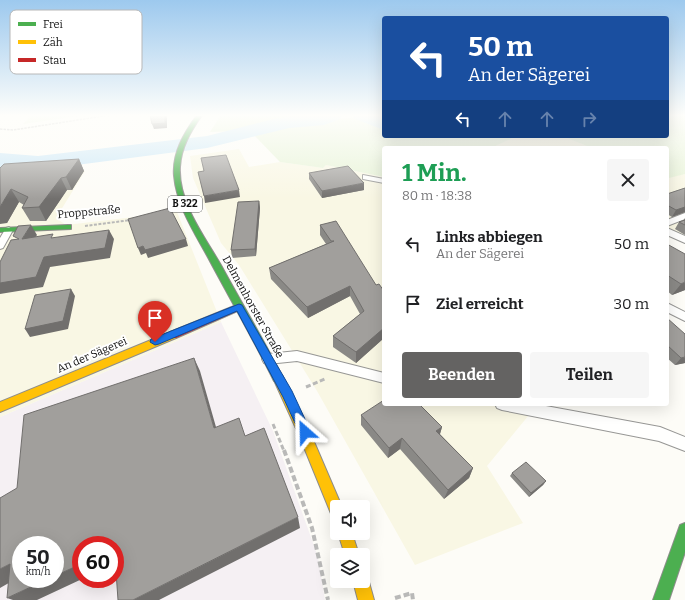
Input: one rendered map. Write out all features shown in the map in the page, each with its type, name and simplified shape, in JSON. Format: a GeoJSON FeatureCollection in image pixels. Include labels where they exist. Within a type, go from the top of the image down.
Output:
{"type":"FeatureCollection","features":[{"type":"Feature","properties":{"kind":"main road","name":"Delmenhorster Straße"},"geometry":{"type":"LineString","coordinates":[[183,143],[180,150],[177,175],[183,198],[305,432],[333,500]]}},
{"type":"Feature","properties":{"kind":"main road","name":"Proppstraße"},"geometry":{"type":"LineString","coordinates":[[4,230],[68,227]]}},
{"type":"Feature","properties":{"kind":"main road","name":"An der Sägerei"},"geometry":{"type":"LineString","coordinates":[[0,407],[239,307]]}},
{"type":"Feature","properties":{"kind":"main road"},"geometry":{"type":"LineString","coordinates":[[661,600],[685,530]]}},
{"type":"Feature","properties":{"kind":"main road"},"geometry":{"type":"LineString","coordinates":[[363,588],[366,600]]}},
{"type":"Feature","properties":{"kind":"lane"},"geometry":{"type":"LineString","coordinates":[[366,177],[382,181]]}},
{"type":"Feature","properties":{"kind":"lane"},"geometry":{"type":"LineString","coordinates":[[669,222],[685,216]]}},
{"type":"Feature","properties":{"kind":"lane"},"geometry":{"type":"LineString","coordinates":[[0,246],[4,230]]}},
{"type":"Feature","properties":{"kind":"lane"},"geometry":{"type":"LineString","coordinates":[[669,232],[685,240]]}},
{"type":"Feature","properties":{"kind":"lane"},"geometry":{"type":"LineString","coordinates":[[669,308],[685,317]]}},
{"type":"Feature","properties":{"kind":"lane"},"geometry":{"type":"LineString","coordinates":[[268,359],[297,356],[382,377]]}},
{"type":"Feature","properties":{"kind":"lane"},"geometry":{"type":"LineString","coordinates":[[513,406],[660,434],[685,444]]}},
{"type":"Feature","properties":{"kind":"path","name":"Proppstraße"},"geometry":{"type":"LineString","coordinates":[[68,227],[134,220]]}},
{"type":"Feature","properties":{"kind":"path"},"geometry":{"type":"LineString","coordinates":[[271,418],[296,480],[312,528],[328,600]]}},
{"type":"Feature","properties":{"kind":"path"},"geometry":{"type":"LineString","coordinates":[[389,600],[412,593],[413,600]]}},
{"type":"Feature","properties":{"kind":"shaded area"},"geometry":{"type":"Polygon","coordinates":[[[502,143],[580,143],[587,146],[495,146],[502,143]]]}},
{"type":"Feature","properties":{"kind":"shaded area"},"geometry":{"type":"Polygon","coordinates":[[[239,149],[249,167],[280,162],[323,168],[326,165],[382,177],[382,406],[536,406],[487,466],[523,523],[415,565],[317,391],[239,265],[221,243],[193,178],[190,156],[239,149]]]}},
{"type":"Feature","properties":{"kind":"shaded area"},"geometry":{"type":"Polygon","coordinates":[[[85,171],[56,218],[66,225],[177,212],[221,322],[0,417],[0,172],[13,175],[85,171]]]}},
{"type":"Feature","properties":{"kind":"shaded area"},"geometry":{"type":"Polygon","coordinates":[[[685,174],[685,240],[669,235],[669,177],[685,174]]]}},
{"type":"Feature","properties":{"kind":"shaded area"},"geometry":{"type":"Polygon","coordinates":[[[221,322],[273,431],[318,557],[325,600],[0,600],[0,417],[221,322]]]}},
{"type":"Feature","properties":{"kind":"green space"},"geometry":{"type":"Polygon","coordinates":[[[262,143],[502,143],[495,146],[382,146],[382,177],[326,165],[323,168],[280,162],[262,143]]]}},
{"type":"Feature","properties":{"kind":"green space"},"geometry":{"type":"Polygon","coordinates":[[[580,143],[685,143],[685,174],[669,178],[669,146],[587,146],[580,143]]]}},
{"type":"Feature","properties":{"kind":"building"},"geometry":{"type":"Polygon","coordinates":[[[226,155],[239,190],[204,196],[198,172],[204,171],[201,158],[226,155]]]}},
{"type":"Feature","properties":{"kind":"building"},"geometry":{"type":"Polygon","coordinates":[[[79,159],[66,177],[61,178],[39,207],[22,208],[28,197],[11,189],[0,207],[0,168],[4,164],[79,159]]]}},
{"type":"Feature","properties":{"kind":"building"},"geometry":{"type":"Polygon","coordinates":[[[348,166],[364,183],[322,191],[309,173],[348,166]]]}},
{"type":"Feature","properties":{"kind":"building"},"geometry":{"type":"Polygon","coordinates":[[[685,188],[685,207],[676,210],[669,206],[669,193],[685,188]]]}},
{"type":"Feature","properties":{"kind":"building"},"geometry":{"type":"Polygon","coordinates":[[[259,201],[255,249],[231,250],[238,202],[259,201]]]}},
{"type":"Feature","properties":{"kind":"building"},"geometry":{"type":"Polygon","coordinates":[[[170,208],[186,239],[145,250],[143,246],[138,248],[128,219],[170,208]]]}},
{"type":"Feature","properties":{"kind":"building"},"geometry":{"type":"Polygon","coordinates":[[[685,220],[685,225],[679,222],[685,220]]]}},
{"type":"Feature","properties":{"kind":"building"},"geometry":{"type":"Polygon","coordinates":[[[336,221],[376,285],[379,284],[382,288],[382,330],[356,352],[333,336],[364,311],[350,286],[307,307],[269,268],[334,241],[331,241],[320,225],[336,221]]]}},
{"type":"Feature","properties":{"kind":"building"},"geometry":{"type":"Polygon","coordinates":[[[31,225],[22,239],[53,234],[51,238],[109,230],[105,248],[44,257],[36,277],[0,283],[0,262],[11,240],[19,239],[13,236],[18,226],[31,225]]]}},
{"type":"Feature","properties":{"kind":"building"},"geometry":{"type":"Polygon","coordinates":[[[669,245],[685,254],[685,282],[681,284],[669,276],[669,245]]]}},
{"type":"Feature","properties":{"kind":"building"},"geometry":{"type":"Polygon","coordinates":[[[71,289],[63,321],[25,329],[35,295],[71,289]]]}},
{"type":"Feature","properties":{"kind":"building"},"geometry":{"type":"Polygon","coordinates":[[[669,320],[685,334],[685,357],[681,358],[669,347],[669,320]]]}},
{"type":"Feature","properties":{"kind":"building"},"geometry":{"type":"Polygon","coordinates":[[[194,358],[214,428],[239,418],[245,436],[264,428],[298,517],[133,600],[118,600],[117,588],[124,588],[124,536],[72,536],[72,568],[64,572],[64,536],[12,536],[12,588],[29,588],[7,598],[10,564],[0,569],[0,498],[17,488],[24,415],[194,358]]]}},
{"type":"Feature","properties":{"kind":"building"},"geometry":{"type":"Polygon","coordinates":[[[382,401],[382,406],[421,406],[442,427],[436,431],[473,468],[448,490],[402,438],[389,448],[361,415],[382,401]]]}},
{"type":"Feature","properties":{"kind":"building"},"geometry":{"type":"Polygon","coordinates":[[[526,462],[546,481],[531,493],[512,473],[526,462]]]}},
{"type":"Feature","properties":{"kind":"waterway"},"geometry":{"type":"LineString","coordinates":[[0,160],[38,163],[199,143]]}},
{"type":"Feature","properties":{"kind":"traffic: fast"},"geometry":{"type":"LineString","coordinates":[[182,143],[178,159],[177,176],[185,206],[278,378]]}},
{"type":"Feature","properties":{"kind":"traffic: fast"},"geometry":{"type":"LineString","coordinates":[[0,230],[68,227]]}},
{"type":"Feature","properties":{"kind":"traffic: fast"},"geometry":{"type":"LineString","coordinates":[[661,600],[685,530]]}},
{"type":"Feature","properties":{"kind":"traffic: slow"},"geometry":{"type":"LineString","coordinates":[[0,407],[173,335]]}},
{"type":"Feature","properties":{"kind":"traffic: slow"},"geometry":{"type":"LineString","coordinates":[[278,378],[305,434],[332,500]]}},
{"type":"Feature","properties":{"kind":"traffic: slow"},"geometry":{"type":"LineString","coordinates":[[347,540],[350,548]]}},
{"type":"Feature","properties":{"kind":"traffic: slow"},"geometry":{"type":"LineString","coordinates":[[363,588],[366,600]]}},
{"type":"Feature","properties":{"kind":"traffic: jam"},"geometry":{"type":"LineString","coordinates":[[173,335],[239,307]]}},
{"type":"Feature","properties":{"kind":"route"},"geometry":{"type":"LineString","coordinates":[[155,342],[239,307],[288,395],[305,432]]}}]}
